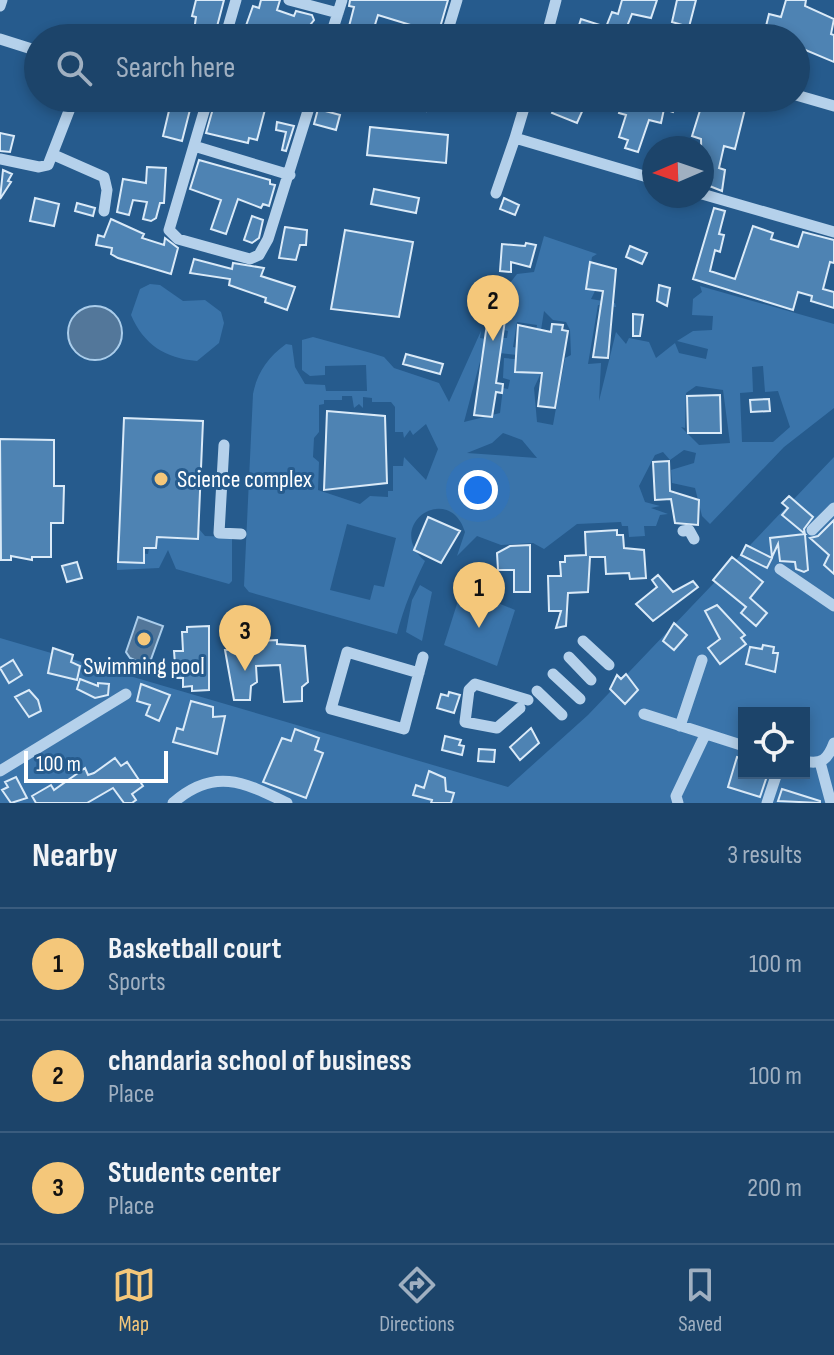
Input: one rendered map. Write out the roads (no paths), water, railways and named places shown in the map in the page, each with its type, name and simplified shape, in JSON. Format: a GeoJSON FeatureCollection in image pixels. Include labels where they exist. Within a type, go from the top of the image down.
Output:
{"type":"FeatureCollection","features":[{"type":"Feature","properties":{"kind":"street"},"geometry":{"type":"LineString","coordinates":[[0,6],[2,0]]}},
{"type":"Feature","properties":{"kind":"street"},"geometry":{"type":"LineString","coordinates":[[229,24],[236,0]]}},
{"type":"Feature","properties":{"kind":"street"},"geometry":{"type":"LineString","coordinates":[[289,0],[338,13]]}},
{"type":"Feature","properties":{"kind":"street"},"geometry":{"type":"LineString","coordinates":[[334,24],[342,0]]}},
{"type":"Feature","properties":{"kind":"street"},"geometry":{"type":"LineString","coordinates":[[450,24],[457,0]]}},
{"type":"Feature","properties":{"kind":"street"},"geometry":{"type":"LineString","coordinates":[[550,24],[556,0]]}},
{"type":"Feature","properties":{"kind":"street"},"geometry":{"type":"LineString","coordinates":[[0,39],[24,47]]}},
{"type":"Feature","properties":{"kind":"street"},"geometry":{"type":"LineString","coordinates":[[810,99],[834,106]]}},
{"type":"Feature","properties":{"kind":"street"},"geometry":{"type":"LineString","coordinates":[[0,159],[39,167],[48,165],[69,112]]}},
{"type":"Feature","properties":{"kind":"street"},"geometry":{"type":"LineString","coordinates":[[204,112],[169,230],[178,239],[255,259],[264,249],[308,112]]}},
{"type":"Feature","properties":{"kind":"street"},"geometry":{"type":"LineString","coordinates":[[496,193],[523,112]]}},
{"type":"Feature","properties":{"kind":"street"},"geometry":{"type":"LineString","coordinates":[[515,138],[642,175]]}},
{"type":"Feature","properties":{"kind":"street"},"geometry":{"type":"LineString","coordinates":[[194,146],[290,175]]}},
{"type":"Feature","properties":{"kind":"street"},"geometry":{"type":"LineString","coordinates":[[54,155],[104,177],[107,190],[104,211]]}},
{"type":"Feature","properties":{"kind":"street"},"geometry":{"type":"LineString","coordinates":[[714,197],[834,232]]}},
{"type":"Feature","properties":{"kind":"street"},"geometry":{"type":"LineString","coordinates":[[224,445],[219,533],[241,534]]}},
{"type":"Feature","properties":{"kind":"street"},"geometry":{"type":"LineString","coordinates":[[812,530],[834,508]]}},
{"type":"Feature","properties":{"kind":"street"},"geometry":{"type":"LineString","coordinates":[[683,531],[689,530],[694,539]]}},
{"type":"Feature","properties":{"kind":"street"},"geometry":{"type":"LineString","coordinates":[[780,569],[834,606]]}},
{"type":"Feature","properties":{"kind":"street"},"geometry":{"type":"LineString","coordinates":[[583,641],[609,665]]}},
{"type":"Feature","properties":{"kind":"street"},"geometry":{"type":"LineString","coordinates":[[419,673],[347,652],[331,709],[404,729],[419,673],[423,657]]}},
{"type":"Feature","properties":{"kind":"street"},"geometry":{"type":"LineString","coordinates":[[569,657],[591,680]]}},
{"type":"Feature","properties":{"kind":"street"},"geometry":{"type":"LineString","coordinates":[[680,726],[702,660]]}},
{"type":"Feature","properties":{"kind":"street"},"geometry":{"type":"LineString","coordinates":[[553,674],[580,699]]}},
{"type":"Feature","properties":{"kind":"street"},"geometry":{"type":"LineString","coordinates":[[528,700],[497,728],[465,722],[469,690],[475,684],[528,700],[562,715]]}},
{"type":"Feature","properties":{"kind":"street"},"geometry":{"type":"LineString","coordinates":[[0,771],[126,694]]}},
{"type":"Feature","properties":{"kind":"street"},"geometry":{"type":"LineString","coordinates":[[644,714],[738,744]]}},
{"type":"Feature","properties":{"kind":"street"},"geometry":{"type":"LineString","coordinates":[[678,803],[676,796],[705,735]]}},
{"type":"Feature","properties":{"kind":"street"},"geometry":{"type":"LineString","coordinates":[[810,761],[820,762],[828,757],[834,743]]}},
{"type":"Feature","properties":{"kind":"street"},"geometry":{"type":"LineString","coordinates":[[820,762],[830,788],[831,803]]}},
{"type":"Feature","properties":{"kind":"street"},"geometry":{"type":"LineString","coordinates":[[767,803],[775,779]]}},
{"type":"Feature","properties":{"kind":"street"},"geometry":{"type":"LineString","coordinates":[[173,803],[195,787],[232,781],[287,803]]}},
{"type":"Feature","properties":{"kind":"place","name":"chandaria school of business"},"geometry":{"type":"Point","coordinates":[493,341]}},
{"type":"Feature","properties":{"kind":"place","name":"Science complex"},"geometry":{"type":"Point","coordinates":[161,479]}},
{"type":"Feature","properties":{"kind":"place","name":"Basketball court"},"geometry":{"type":"Point","coordinates":[479,628]}},
{"type":"Feature","properties":{"kind":"place","name":"Swimming pool"},"geometry":{"type":"Point","coordinates":[144,639]}},
{"type":"Feature","properties":{"kind":"place","name":"Students center"},"geometry":{"type":"Point","coordinates":[245,671]}}]}
